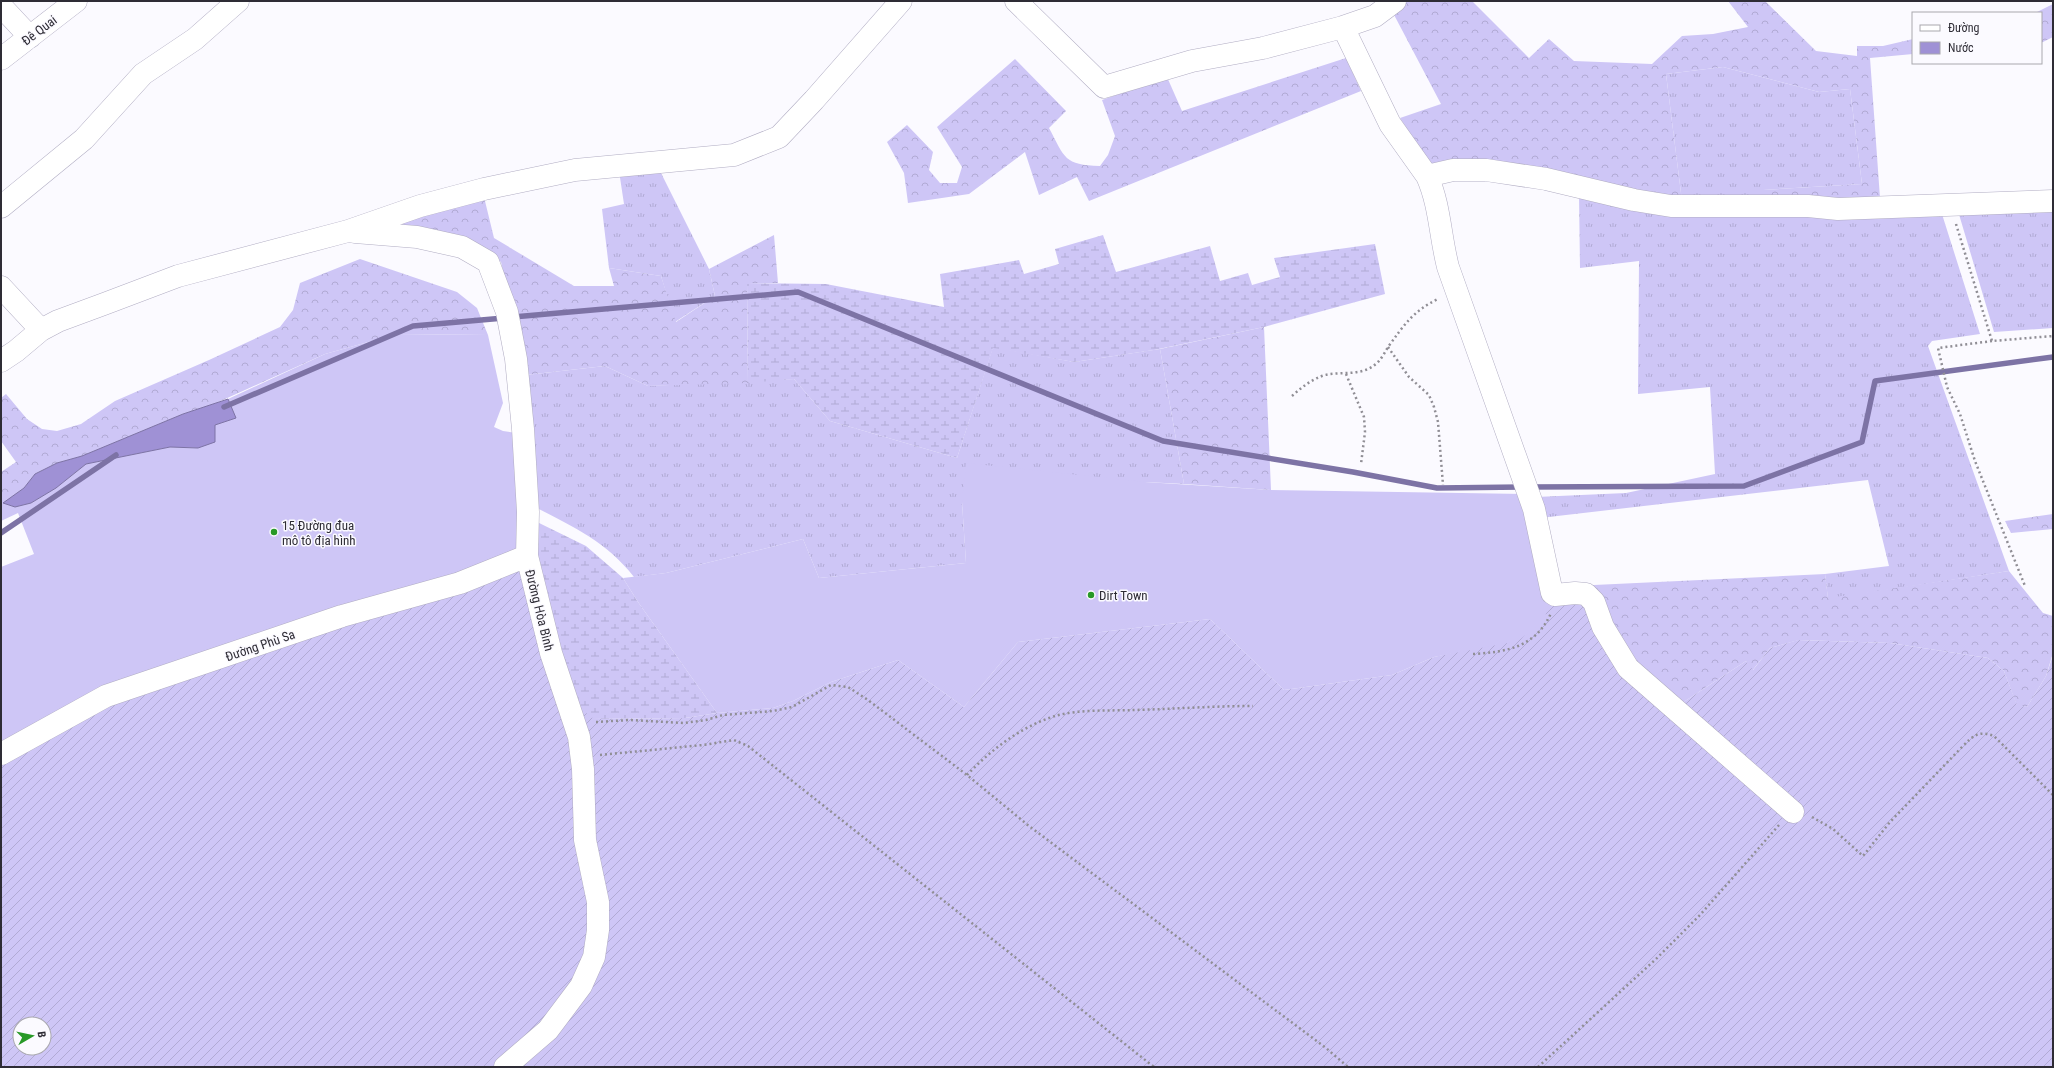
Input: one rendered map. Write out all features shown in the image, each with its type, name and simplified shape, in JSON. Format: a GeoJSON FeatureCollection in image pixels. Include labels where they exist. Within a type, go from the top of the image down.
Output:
{"type":"FeatureCollection","features":[{"type":"Feature","properties":{"kind":"street","name":"Đê Quai"},"geometry":{"type":"LineString","coordinates":[[1,58],[75,1]]}},
{"type":"Feature","properties":{"kind":"street"},"geometry":{"type":"LineString","coordinates":[[1,208],[84,139],[143,74],[195,39],[238,1]]}},
{"type":"Feature","properties":{"kind":"street"},"geometry":{"type":"LineString","coordinates":[[1,361],[16,351],[41,330],[58,321],[178,276],[348,231],[420,206],[575,170],[734,155],[742,152],[779,137],[814,100],[901,1]]}},
{"type":"Feature","properties":{"kind":"street"},"geometry":{"type":"LineString","coordinates":[[1016,1],[1104,87],[1192,61],[1263,48],[1343,28],[1375,16],[1395,1]]}},
{"type":"Feature","properties":{"kind":"street"},"geometry":{"type":"LineString","coordinates":[[1,6],[30,37]]}},
{"type":"Feature","properties":{"kind":"street"},"geometry":{"type":"LineString","coordinates":[[1343,28],[1390,124],[1427,176],[1434,192],[1439,213],[1442,241],[1456,290],[1534,509],[1552,593],[1555,595],[1574,593],[1586,594],[1594,602],[1603,627],[1628,668],[1793,812]]}},
{"type":"Feature","properties":{"kind":"street"},"geometry":{"type":"LineString","coordinates":[[1427,176],[1453,170],[1486,170],[1546,179],[1634,200],[1671,206],[1808,206],[1838,209],[2053,201]]}},
{"type":"Feature","properties":{"kind":"street","name":"Đường Hòa Bình"},"geometry":{"type":"LineString","coordinates":[[348,231],[417,237],[462,248],[488,262],[507,312],[516,359],[523,429],[528,512],[527,556],[550,653],[575,721],[582,757],[585,840],[598,902],[598,930],[594,957],[581,986],[548,1030],[505,1067]]}},
{"type":"Feature","properties":{"kind":"street"},"geometry":{"type":"LineString","coordinates":[[1,287],[41,330]]}},
{"type":"Feature","properties":{"kind":"street","name":"Đường Phù Sa"},"geometry":{"type":"LineString","coordinates":[[1,754],[106,696],[342,616],[460,583],[527,556]]}},
{"type":"Feature","properties":{"kind":"path"},"geometry":{"type":"LineString","coordinates":[[1949,204],[1992,341]]}},
{"type":"Feature","properties":{"kind":"path"},"geometry":{"type":"LineString","coordinates":[[1292,396],[1303,386],[1317,378],[1327,375],[1364,371],[1378,362],[1405,324],[1420,308],[1456,290]]}},
{"type":"Feature","properties":{"kind":"path"},"geometry":{"type":"LineString","coordinates":[[2025,586],[1975,461],[1960,414],[1947,387],[1938,348],[1992,341],[2053,336]]}},
{"type":"Feature","properties":{"kind":"path"},"geometry":{"type":"LineString","coordinates":[[1388,347],[1409,377],[1429,395],[1434,407],[1438,422],[1443,485]]}},
{"type":"Feature","properties":{"kind":"path"},"geometry":{"type":"LineString","coordinates":[[1346,374],[1364,417],[1365,432],[1361,464]]}},
{"type":"Feature","properties":{"kind":"path"},"geometry":{"type":"LineString","coordinates":[[1473,654],[1500,652],[1519,647],[1546,624],[1551,613],[1555,595]]}},
{"type":"Feature","properties":{"kind":"path"},"geometry":{"type":"LineString","coordinates":[[575,721],[605,722],[637,720],[684,723],[706,720],[723,715],[773,711],[792,707],[831,685],[848,688],[868,700],[967,775],[1028,826],[1326,1048],[1348,1067]]}},
{"type":"Feature","properties":{"kind":"path"},"geometry":{"type":"LineString","coordinates":[[967,775],[986,755],[1014,736],[1033,725],[1056,716],[1088,712],[1253,706]]}},
{"type":"Feature","properties":{"kind":"path"},"geometry":{"type":"LineString","coordinates":[[1538,1067],[1656,959],[1700,915],[1780,824],[1793,812],[1806,814],[1818,820],[1846,840],[1863,856],[1890,822],[1962,747],[1974,736],[1985,732],[1994,736],[2053,795]]}},
{"type":"Feature","properties":{"kind":"path"},"geometry":{"type":"LineString","coordinates":[[582,757],[703,745],[734,740],[748,746],[1154,1067]]}},
{"type":"Feature","properties":{"kind":"green space"},"geometry":{"type":"Polygon","coordinates":[[[1406,1],[1472,1],[1529,58],[1549,39],[1574,61],[1652,64],[1682,36],[1713,34],[1748,27],[1728,1],[1765,1],[1816,51],[1857,56],[1857,46],[1883,46],[1912,39],[1912,54],[1870,58],[1880,198],[1760,202],[1762,190],[1862,184],[1850,89],[1819,92],[1723,67],[1666,74],[1682,201],[1431,167],[1400,118],[1441,104],[1392,11],[1406,1]]]}},
{"type":"Feature","properties":{"kind":"green space"},"geometry":{"type":"Polygon","coordinates":[[[2053,4],[2053,37],[2042,42],[2042,12],[2037,12],[2053,4]]]}},
{"type":"Feature","properties":{"kind":"green space"},"geometry":{"type":"Polygon","coordinates":[[[1346,58],[1361,91],[1089,201],[1077,177],[1039,195],[1025,152],[969,194],[908,203],[904,173],[887,142],[907,125],[933,152],[929,170],[940,183],[957,183],[962,167],[937,127],[1015,59],[1066,111],[1049,128],[1063,153],[1067,158],[1079,164],[1100,166],[1108,155],[1115,136],[1102,100],[1167,77],[1182,111],[1346,58]]]}},
{"type":"Feature","properties":{"kind":"green space"},"geometry":{"type":"Polygon","coordinates":[[[1723,67],[1819,92],[1850,89],[1862,184],[1763,190],[1760,202],[1682,201],[1666,74],[1723,67]]]}},
{"type":"Feature","properties":{"kind":"green space"},"geometry":{"type":"Polygon","coordinates":[[[659,169],[709,269],[715,296],[675,322],[661,276],[609,268],[602,209],[624,204],[619,171],[659,169]]]}},
{"type":"Feature","properties":{"kind":"green space"},"geometry":{"type":"Polygon","coordinates":[[[1579,194],[1941,211],[1980,334],[1932,341],[1928,346],[2009,571],[1828,599],[1825,574],[1889,566],[1868,480],[1540,518],[1536,497],[1626,493],[1715,474],[1710,387],[1638,394],[1639,261],[1580,268],[1579,194]]]}},
{"type":"Feature","properties":{"kind":"green space"},"geometry":{"type":"Polygon","coordinates":[[[484,197],[494,238],[574,286],[614,286],[609,268],[661,276],[676,322],[715,296],[709,269],[774,235],[778,283],[747,283],[748,383],[648,386],[605,366],[526,375],[501,262],[475,246],[368,229],[484,197]]]}},
{"type":"Feature","properties":{"kind":"green space"},"geometry":{"type":"Polygon","coordinates":[[[2053,207],[2053,328],[1994,332],[1958,211],[2053,207]]]}},
{"type":"Feature","properties":{"kind":"green space"},"geometry":{"type":"Polygon","coordinates":[[[1103,235],[1116,272],[1210,246],[1220,281],[1248,273],[1252,285],[1280,277],[1274,258],[1375,244],[1385,294],[1264,327],[1154,350],[1074,362],[993,348],[957,458],[830,421],[794,379],[748,383],[747,283],[826,284],[944,307],[940,274],[1019,260],[1024,274],[1059,264],[1055,249],[1103,235]]]}},
{"type":"Feature","properties":{"kind":"green space"},"geometry":{"type":"Polygon","coordinates":[[[360,259],[457,292],[477,308],[488,335],[397,334],[325,354],[214,404],[183,414],[82,456],[57,463],[35,474],[24,488],[1,505],[1,472],[16,462],[1,441],[1,398],[6,394],[27,419],[42,429],[57,431],[81,424],[115,401],[280,327],[293,310],[300,283],[360,259]]]}},
{"type":"Feature","properties":{"kind":"green space"},"geometry":{"type":"Polygon","coordinates":[[[1264,327],[1271,490],[1184,484],[1160,349],[1264,327]]]}},
{"type":"Feature","properties":{"kind":"green space","name":"15 Đường đua mô tô địa hình"},"geometry":{"type":"Polygon","coordinates":[[[397,334],[488,335],[503,403],[494,427],[503,431],[516,433],[518,550],[500,562],[349,609],[1,748],[1,567],[34,554],[18,513],[1,521],[1,505],[3,503],[15,507],[31,503],[56,488],[86,464],[170,447],[198,448],[215,425],[235,418],[228,399],[325,354],[397,334]]]}},
{"type":"Feature","properties":{"kind":"green space"},"geometry":{"type":"Polygon","coordinates":[[[993,347],[1074,362],[1160,349],[1184,484],[1145,482],[962,502],[966,563],[819,578],[803,539],[666,573],[634,577],[623,564],[600,544],[576,528],[535,507],[526,375],[605,366],[648,386],[794,379],[830,421],[957,458],[993,347]]]}},
{"type":"Feature","properties":{"kind":"green space","name":"Dirt Town"},"geometry":{"type":"Polygon","coordinates":[[[966,463],[1145,482],[1271,490],[1525,494],[1549,603],[1544,621],[1518,641],[1434,657],[1392,675],[1284,690],[1210,619],[1018,642],[964,707],[898,660],[831,682],[793,701],[773,708],[717,713],[638,602],[623,578],[666,573],[803,539],[819,578],[966,563],[962,502],[966,463]]]}},
{"type":"Feature","properties":{"kind":"green space"},"geometry":{"type":"Polygon","coordinates":[[[2053,514],[2053,529],[2011,533],[2005,521],[2053,514]]]}},
{"type":"Feature","properties":{"kind":"green space"},"geometry":{"type":"Polygon","coordinates":[[[535,521],[586,546],[623,578],[638,602],[717,713],[685,718],[593,719],[582,714],[573,703],[534,561],[535,521]]]}},
{"type":"Feature","properties":{"kind":"green space"},"geometry":{"type":"Polygon","coordinates":[[[518,550],[573,703],[594,719],[685,718],[717,713],[773,708],[793,701],[831,682],[898,660],[964,707],[1018,642],[1210,619],[1284,690],[1392,675],[1434,657],[1473,648],[1549,603],[1557,587],[1594,585],[1600,606],[1617,644],[1676,707],[1746,661],[1753,670],[1770,648],[1798,640],[1890,643],[1988,658],[2004,671],[2017,705],[2027,707],[2046,676],[2053,655],[2053,1067],[1,1067],[1,748],[518,550]]]}},
{"type":"Feature","properties":{"kind":"green space"},"geometry":{"type":"Polygon","coordinates":[[[2009,571],[2043,613],[2053,616],[2053,653],[2046,676],[2027,707],[2017,706],[2004,671],[1988,658],[1890,643],[1799,640],[1770,648],[1752,671],[1746,661],[1676,707],[1636,670],[1600,606],[1594,585],[1825,574],[1828,598],[2009,571]]]}},
{"type":"Feature","properties":{"kind":"water"},"geometry":{"type":"Polygon","coordinates":[[[228,399],[236,418],[215,425],[215,442],[198,448],[170,447],[86,464],[56,488],[31,503],[15,507],[3,503],[24,488],[35,474],[57,463],[82,456],[183,414],[228,399]]]}},
{"type":"Feature","properties":{"kind":"waterway"},"geometry":{"type":"LineString","coordinates":[[513,317],[798,292],[1163,441],[1353,472],[1437,488],[1522,487]]}},
{"type":"Feature","properties":{"kind":"waterway"},"geometry":{"type":"LineString","coordinates":[[224,407],[413,326],[504,318]]}},
{"type":"Feature","properties":{"kind":"waterway"},"geometry":{"type":"LineString","coordinates":[[1531,487],[1744,486],[1862,442],[1875,381],[2053,357]]}},
{"type":"Feature","properties":{"kind":"waterway"},"geometry":{"type":"LineString","coordinates":[[1,533],[116,455]]}},
{"type":"Feature","properties":{"kind":"place","name":"15 Đường đua mô tô địa hình"},"geometry":{"type":"Point","coordinates":[274,532]}},
{"type":"Feature","properties":{"kind":"place","name":"Dirt Town"},"geometry":{"type":"Point","coordinates":[1091,595]}}]}
